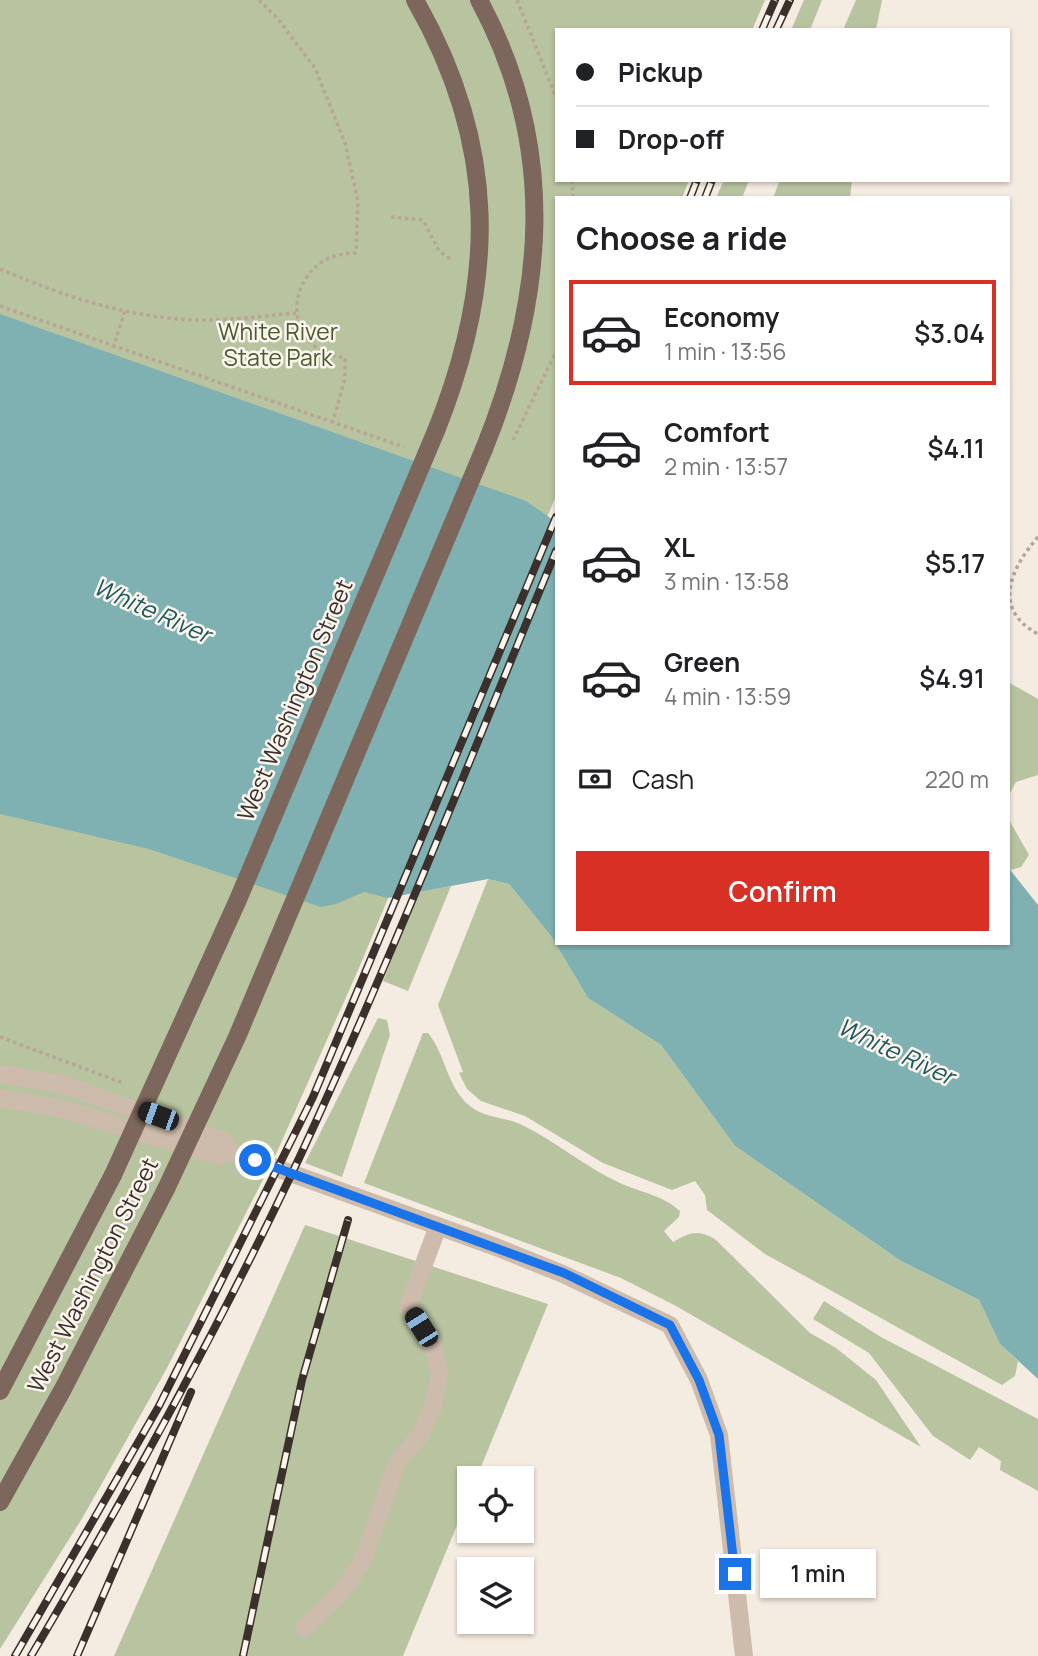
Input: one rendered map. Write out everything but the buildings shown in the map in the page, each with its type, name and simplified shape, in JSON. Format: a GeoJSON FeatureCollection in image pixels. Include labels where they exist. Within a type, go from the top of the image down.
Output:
{"type":"FeatureCollection","features":[{"type":"Feature","properties":{"kind":"main road","name":"West Washington Street"},"geometry":{"type":"LineString","coordinates":[[0,1391],[113,1175],[237,902],[452,391],[472,316],[481,245],[480,202],[459,96],[448,64],[415,0]]}},
{"type":"Feature","properties":{"kind":"main road","name":"West Washington Street"},"geometry":{"type":"LineString","coordinates":[[0,1502],[63,1389],[166,1189],[237,1037],[506,395],[530,300],[535,232],[534,189],[522,115],[503,54],[478,0]]}},
{"type":"Feature","properties":{"kind":"street"},"geometry":{"type":"LineString","coordinates":[[0,1074],[61,1084],[224,1141],[229,1151],[564,1273],[670,1325],[699,1380],[719,1435],[744,1656]]}},
{"type":"Feature","properties":{"kind":"street"},"geometry":{"type":"LineString","coordinates":[[0,1098],[63,1109],[219,1156],[229,1151]]}},
{"type":"Feature","properties":{"kind":"street"},"geometry":{"type":"LineString","coordinates":[[304,1628],[339,1595],[362,1562],[397,1463],[420,1435],[434,1405],[439,1373],[434,1347],[408,1307],[439,1226]]}},
{"type":"Feature","properties":{"kind":"path"},"geometry":{"type":"LineString","coordinates":[[259,0],[278,19],[315,68],[345,143],[358,202],[356,253],[337,254],[321,261],[306,275],[297,295],[296,313],[308,340],[323,352],[345,358],[345,378],[332,422]]}},
{"type":"Feature","properties":{"kind":"path"},"geometry":{"type":"LineString","coordinates":[[517,0],[555,95]]}},
{"type":"Feature","properties":{"kind":"path"},"geometry":{"type":"LineString","coordinates":[[391,217],[423,220],[439,251],[452,260]]}},
{"type":"Feature","properties":{"kind":"path"},"geometry":{"type":"LineString","coordinates":[[0,269],[61,293],[125,311],[194,320],[296,313]]}},
{"type":"Feature","properties":{"kind":"path"},"geometry":{"type":"LineString","coordinates":[[0,306],[113,348],[404,447]]}},
{"type":"Feature","properties":{"kind":"path"},"geometry":{"type":"LineString","coordinates":[[113,348],[125,311]]}},
{"type":"Feature","properties":{"kind":"path"},"geometry":{"type":"LineString","coordinates":[[513,440],[555,354]]}},
{"type":"Feature","properties":{"kind":"path"},"geometry":{"type":"LineString","coordinates":[[1010,581],[1021,556],[1038,537]]}},
{"type":"Feature","properties":{"kind":"path"},"geometry":{"type":"LineString","coordinates":[[1010,598],[1012,611],[1038,634]]}},
{"type":"Feature","properties":{"kind":"path"},"geometry":{"type":"LineString","coordinates":[[0,1037],[134,1087]]}},
{"type":"Feature","properties":{"kind":"green space","name":"White River State Park"},"geometry":{"type":"Polygon","coordinates":[[[0,0],[765,0],[753,28],[555,28],[555,182],[688,182],[683,196],[555,196],[555,498],[359,968],[276,1154],[167,1368],[83,1517],[0,1649],[0,0]]]}},
{"type":"Feature","properties":{"kind":"green space"},"geometry":{"type":"Polygon","coordinates":[[[804,0],[822,0],[811,28],[792,28],[804,0]]]}},
{"type":"Feature","properties":{"kind":"green space"},"geometry":{"type":"Polygon","coordinates":[[[856,0],[882,0],[876,28],[844,28],[856,0]]]}},
{"type":"Feature","properties":{"kind":"green space"},"geometry":{"type":"Polygon","coordinates":[[[723,182],[748,182],[743,196],[717,196],[723,182]]]}},
{"type":"Feature","properties":{"kind":"green space"},"geometry":{"type":"Polygon","coordinates":[[[779,182],[852,182],[850,196],[774,196],[779,182]]]}},
{"type":"Feature","properties":{"kind":"green space"},"geometry":{"type":"Polygon","coordinates":[[[1010,683],[1038,699],[1038,775],[1016,782],[1010,793],[1010,683]]]}},
{"type":"Feature","properties":{"kind":"green space"},"geometry":{"type":"Polygon","coordinates":[[[1010,822],[1029,855],[1021,867],[1011,870],[1010,822]]]}},
{"type":"Feature","properties":{"kind":"green space"},"geometry":{"type":"Polygon","coordinates":[[[488,879],[509,884],[551,936],[588,998],[661,1045],[735,1146],[901,1261],[979,1300],[1000,1344],[1018,1361],[1015,1376],[1002,1385],[765,1254],[707,1210],[705,1195],[695,1181],[672,1190],[603,1163],[525,1116],[481,1101],[467,1089],[459,1073],[463,1072],[438,1005],[488,879]]]}},
{"type":"Feature","properties":{"kind":"green space"},"geometry":{"type":"Polygon","coordinates":[[[451,886],[408,991],[383,981],[419,892],[451,886]]]}},
{"type":"Feature","properties":{"kind":"green space"},"geometry":{"type":"Polygon","coordinates":[[[378,1018],[387,1020],[390,1035],[342,1177],[305,1163],[378,1018]]]}},
{"type":"Feature","properties":{"kind":"green space"},"geometry":{"type":"Polygon","coordinates":[[[423,1033],[428,1033],[434,1042],[456,1090],[470,1106],[488,1115],[520,1124],[609,1178],[673,1206],[680,1211],[679,1217],[664,1231],[673,1242],[694,1233],[716,1240],[810,1333],[836,1348],[876,1380],[921,1447],[676,1306],[621,1278],[364,1183],[423,1033]]]}},
{"type":"Feature","properties":{"kind":"green space"},"geometry":{"type":"Polygon","coordinates":[[[305,1225],[548,1304],[481,1466],[457,1466],[457,1525],[403,1656],[114,1656],[305,1225]]]}},
{"type":"Feature","properties":{"kind":"green space"},"geometry":{"type":"Polygon","coordinates":[[[824,1301],[881,1337],[1038,1419],[1038,1491],[1000,1470],[1001,1461],[979,1447],[970,1460],[933,1436],[869,1353],[813,1319],[824,1301]]]}},
{"type":"Feature","properties":{"kind":"water","name":"White River"},"geometry":{"type":"Polygon","coordinates":[[[0,314],[526,501],[555,521],[555,943],[509,884],[488,879],[388,898],[364,892],[336,904],[321,907],[149,849],[0,814],[0,314]]]}},
{"type":"Feature","properties":{"kind":"water","name":"White River"},"geometry":{"type":"Polygon","coordinates":[[[1010,870],[1038,905],[1038,1379],[1000,1344],[979,1300],[901,1261],[735,1146],[661,1045],[588,998],[556,945],[1010,945],[1010,870]]]}},
{"type":"Feature","properties":{"kind":"railway"},"geometry":{"type":"LineString","coordinates":[[763,28],[775,0]]}},
{"type":"Feature","properties":{"kind":"railway"},"geometry":{"type":"LineString","coordinates":[[777,28],[790,0]]}},
{"type":"Feature","properties":{"kind":"railway"},"geometry":{"type":"LineString","coordinates":[[691,196],[696,182]]}},
{"type":"Feature","properties":{"kind":"railway"},"geometry":{"type":"LineString","coordinates":[[706,196],[711,182]]}},
{"type":"Feature","properties":{"kind":"railway"},"geometry":{"type":"LineString","coordinates":[[15,1656],[159,1406],[313,1097],[555,519]]}},
{"type":"Feature","properties":{"kind":"railway"},"geometry":{"type":"LineString","coordinates":[[31,1656],[172,1407],[239,1281],[302,1152],[400,928],[555,553]]}},
{"type":"Feature","properties":{"kind":"railway"},"geometry":{"type":"LineString","coordinates":[[243,1656],[302,1380],[348,1220]]}},
{"type":"Feature","properties":{"kind":"railway"},"geometry":{"type":"LineString","coordinates":[[77,1656],[191,1392]]}},
{"type":"Feature","properties":{"kind":"route"},"geometry":{"type":"LineString","coordinates":[[255,1160],[564,1273],[670,1325],[699,1380],[719,1435],[735,1574]]}}]}
